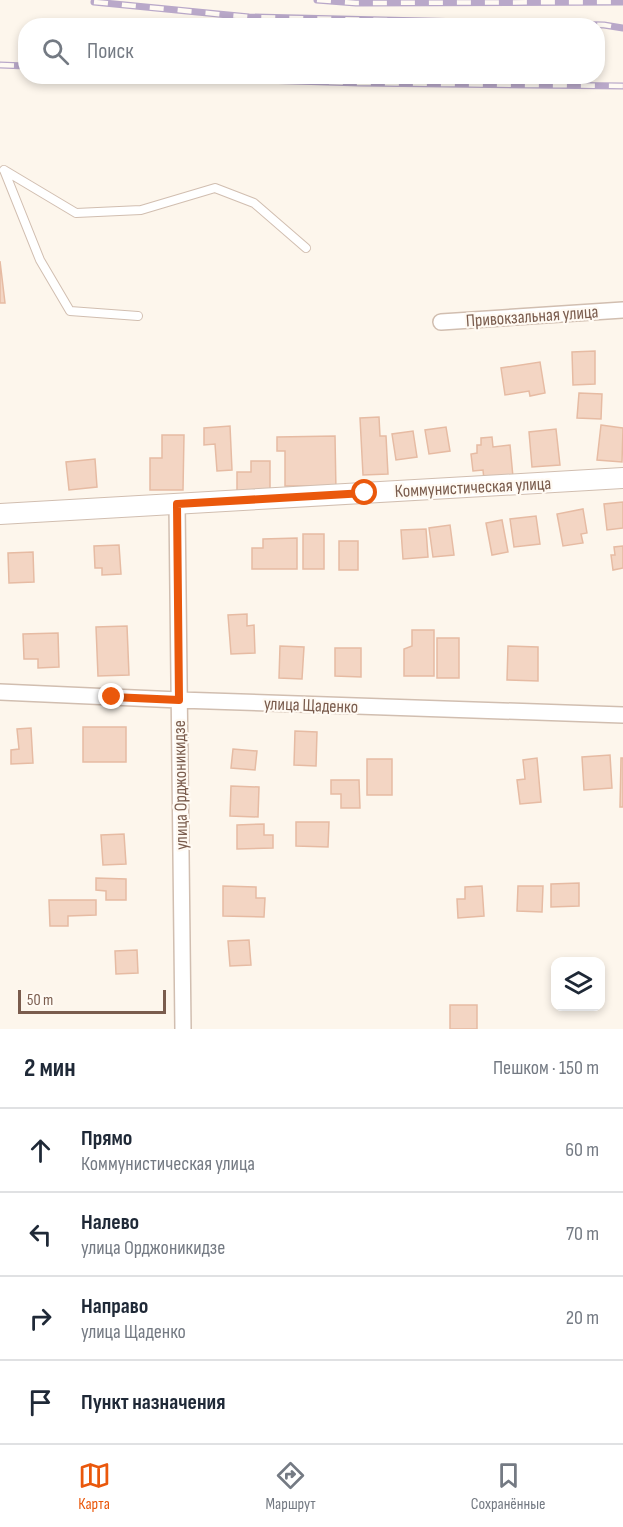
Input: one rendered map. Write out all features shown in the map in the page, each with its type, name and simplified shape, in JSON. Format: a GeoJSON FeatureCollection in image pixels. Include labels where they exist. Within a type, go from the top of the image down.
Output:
{"type":"FeatureCollection","features":[{"type":"Feature","properties":{"kind":"street","name":"Привокзальная улица"},"geometry":{"type":"LineString","coordinates":[[441,322],[623,310]]}},
{"type":"Feature","properties":{"kind":"street","name":"Коммунистическая улица"},"geometry":{"type":"LineString","coordinates":[[0,514],[623,478]]}},
{"type":"Feature","properties":{"kind":"street","name":"улица Орджоникидзе"},"geometry":{"type":"LineString","coordinates":[[177,504],[183,1029]]}},
{"type":"Feature","properties":{"kind":"street","name":"улица Щаденко"},"geometry":{"type":"LineString","coordinates":[[0,692],[623,715]]}},
{"type":"Feature","properties":{"kind":"lane"},"geometry":{"type":"LineString","coordinates":[[2,168],[76,213],[141,210],[215,188],[254,203],[306,248]]}},
{"type":"Feature","properties":{"kind":"lane"},"geometry":{"type":"LineString","coordinates":[[2,168],[40,260],[70,311],[138,316]]}},
{"type":"Feature","properties":{"kind":"building"},"geometry":{"type":"Polygon","coordinates":[[[0,261],[5,303],[0,303],[0,261]]]}},
{"type":"Feature","properties":{"kind":"building"},"geometry":{"type":"Polygon","coordinates":[[[595,351],[595,384],[573,385],[572,352],[595,351]]]}},
{"type":"Feature","properties":{"kind":"building"},"geometry":{"type":"Polygon","coordinates":[[[540,362],[545,393],[530,396],[529,391],[505,395],[501,368],[540,362]]]}},
{"type":"Feature","properties":{"kind":"building"},"geometry":{"type":"Polygon","coordinates":[[[579,393],[602,394],[601,419],[577,418],[579,393]]]}},
{"type":"Feature","properties":{"kind":"building"},"geometry":{"type":"Polygon","coordinates":[[[379,417],[380,436],[386,436],[388,474],[363,475],[360,418],[379,417]]]}},
{"type":"Feature","properties":{"kind":"building"},"geometry":{"type":"Polygon","coordinates":[[[601,425],[623,428],[622,462],[597,460],[601,425]]]}},
{"type":"Feature","properties":{"kind":"building"},"geometry":{"type":"Polygon","coordinates":[[[230,426],[232,470],[217,471],[215,444],[204,445],[204,428],[230,426]]]}},
{"type":"Feature","properties":{"kind":"building"},"geometry":{"type":"Polygon","coordinates":[[[446,427],[450,451],[429,454],[425,430],[446,427]]]}},
{"type":"Feature","properties":{"kind":"building"},"geometry":{"type":"Polygon","coordinates":[[[556,429],[560,465],[532,467],[529,432],[556,429]]]}},
{"type":"Feature","properties":{"kind":"building"},"geometry":{"type":"Polygon","coordinates":[[[413,431],[417,457],[396,460],[392,434],[413,431]]]}},
{"type":"Feature","properties":{"kind":"building"},"geometry":{"type":"Polygon","coordinates":[[[162,435],[184,435],[183,490],[150,490],[150,458],[162,458],[162,435]]]}},
{"type":"Feature","properties":{"kind":"building"},"geometry":{"type":"Polygon","coordinates":[[[335,436],[336,492],[313,492],[313,486],[285,486],[285,451],[277,451],[277,437],[335,436]]]}},
{"type":"Feature","properties":{"kind":"building"},"geometry":{"type":"Polygon","coordinates":[[[492,437],[493,447],[510,445],[513,477],[484,480],[483,470],[473,471],[471,454],[477,453],[477,445],[481,445],[481,438],[492,437]]]}},
{"type":"Feature","properties":{"kind":"building"},"geometry":{"type":"Polygon","coordinates":[[[95,459],[97,487],[69,490],[66,462],[95,459]]]}},
{"type":"Feature","properties":{"kind":"building"},"geometry":{"type":"Polygon","coordinates":[[[251,461],[270,461],[270,491],[237,491],[237,472],[251,472],[251,461]]]}},
{"type":"Feature","properties":{"kind":"building"},"geometry":{"type":"Polygon","coordinates":[[[623,502],[623,528],[607,530],[604,504],[623,502]]]}},
{"type":"Feature","properties":{"kind":"building"},"geometry":{"type":"Polygon","coordinates":[[[583,509],[587,533],[581,534],[583,543],[563,546],[557,514],[583,509]]]}},
{"type":"Feature","properties":{"kind":"building"},"geometry":{"type":"Polygon","coordinates":[[[536,516],[540,544],[514,547],[510,519],[536,516]]]}},
{"type":"Feature","properties":{"kind":"building"},"geometry":{"type":"Polygon","coordinates":[[[502,520],[508,552],[492,555],[486,523],[502,520]]]}},
{"type":"Feature","properties":{"kind":"building"},"geometry":{"type":"Polygon","coordinates":[[[450,525],[454,555],[433,557],[429,528],[450,525]]]}},
{"type":"Feature","properties":{"kind":"building"},"geometry":{"type":"Polygon","coordinates":[[[426,529],[428,557],[403,559],[401,530],[426,529]]]}},
{"type":"Feature","properties":{"kind":"building"},"geometry":{"type":"Polygon","coordinates":[[[303,534],[324,534],[324,569],[303,569],[303,534]]]}},
{"type":"Feature","properties":{"kind":"building"},"geometry":{"type":"Polygon","coordinates":[[[297,538],[297,569],[252,569],[252,548],[263,548],[263,539],[297,538]]]}},
{"type":"Feature","properties":{"kind":"building"},"geometry":{"type":"Polygon","coordinates":[[[339,541],[358,541],[358,570],[339,570],[339,541]]]}},
{"type":"Feature","properties":{"kind":"building"},"geometry":{"type":"Polygon","coordinates":[[[119,545],[121,574],[102,575],[102,568],[95,568],[94,546],[119,545]]]}},
{"type":"Feature","properties":{"kind":"building"},"geometry":{"type":"Polygon","coordinates":[[[623,546],[623,568],[613,570],[611,555],[615,555],[614,547],[623,546]]]}},
{"type":"Feature","properties":{"kind":"building"},"geometry":{"type":"Polygon","coordinates":[[[33,552],[34,582],[9,583],[8,553],[33,552]]]}},
{"type":"Feature","properties":{"kind":"building"},"geometry":{"type":"Polygon","coordinates":[[[247,614],[247,626],[254,625],[255,653],[231,654],[228,615],[247,614]]]}},
{"type":"Feature","properties":{"kind":"building"},"geometry":{"type":"Polygon","coordinates":[[[127,626],[129,675],[98,676],[96,627],[127,626]]]}},
{"type":"Feature","properties":{"kind":"building"},"geometry":{"type":"Polygon","coordinates":[[[412,630],[434,630],[434,676],[404,676],[404,649],[412,646],[412,630]]]}},
{"type":"Feature","properties":{"kind":"building"},"geometry":{"type":"Polygon","coordinates":[[[58,633],[59,667],[38,668],[38,659],[24,659],[23,634],[58,633]]]}},
{"type":"Feature","properties":{"kind":"building"},"geometry":{"type":"Polygon","coordinates":[[[437,638],[459,638],[459,678],[437,678],[437,638]]]}},
{"type":"Feature","properties":{"kind":"building"},"geometry":{"type":"Polygon","coordinates":[[[280,646],[304,647],[302,679],[279,678],[280,646]]]}},
{"type":"Feature","properties":{"kind":"building"},"geometry":{"type":"Polygon","coordinates":[[[508,646],[538,647],[538,681],[507,680],[508,646]]]}},
{"type":"Feature","properties":{"kind":"building"},"geometry":{"type":"Polygon","coordinates":[[[335,648],[361,648],[361,677],[335,676],[335,648]]]}},
{"type":"Feature","properties":{"kind":"building"},"geometry":{"type":"Polygon","coordinates":[[[83,727],[126,727],[126,762],[83,762],[83,727]]]}},
{"type":"Feature","properties":{"kind":"building"},"geometry":{"type":"Polygon","coordinates":[[[31,728],[33,763],[11,764],[11,750],[19,749],[17,729],[31,728]]]}},
{"type":"Feature","properties":{"kind":"building"},"geometry":{"type":"Polygon","coordinates":[[[295,731],[317,732],[316,766],[294,765],[295,731]]]}},
{"type":"Feature","properties":{"kind":"building"},"geometry":{"type":"Polygon","coordinates":[[[233,749],[257,751],[255,770],[231,768],[233,749]]]}},
{"type":"Feature","properties":{"kind":"building"},"geometry":{"type":"Polygon","coordinates":[[[610,755],[612,788],[584,790],[582,757],[610,755]]]}},
{"type":"Feature","properties":{"kind":"building"},"geometry":{"type":"Polygon","coordinates":[[[537,758],[541,802],[520,804],[517,780],[525,779],[523,760],[537,758]]]}},
{"type":"Feature","properties":{"kind":"building"},"geometry":{"type":"Polygon","coordinates":[[[621,758],[623,758],[623,807],[620,807],[621,758]]]}},
{"type":"Feature","properties":{"kind":"building"},"geometry":{"type":"Polygon","coordinates":[[[367,759],[392,759],[392,795],[367,795],[367,759]]]}},
{"type":"Feature","properties":{"kind":"building"},"geometry":{"type":"Polygon","coordinates":[[[331,780],[359,780],[360,808],[341,808],[341,794],[331,794],[331,780]]]}},
{"type":"Feature","properties":{"kind":"building"},"geometry":{"type":"Polygon","coordinates":[[[231,786],[259,787],[258,817],[230,816],[231,786]]]}},
{"type":"Feature","properties":{"kind":"building"},"geometry":{"type":"Polygon","coordinates":[[[296,822],[329,822],[328,847],[296,846],[296,822]]]}},
{"type":"Feature","properties":{"kind":"building"},"geometry":{"type":"Polygon","coordinates":[[[264,824],[264,835],[273,835],[273,848],[237,849],[237,825],[264,824]]]}},
{"type":"Feature","properties":{"kind":"building"},"geometry":{"type":"Polygon","coordinates":[[[124,834],[126,864],[103,865],[101,835],[124,834]]]}},
{"type":"Feature","properties":{"kind":"building"},"geometry":{"type":"Polygon","coordinates":[[[96,878],[126,879],[126,900],[106,900],[106,891],[96,890],[96,878]]]}},
{"type":"Feature","properties":{"kind":"building"},"geometry":{"type":"Polygon","coordinates":[[[579,883],[579,906],[551,907],[551,884],[579,883]]]}},
{"type":"Feature","properties":{"kind":"building"},"geometry":{"type":"Polygon","coordinates":[[[223,886],[256,887],[256,898],[265,898],[264,917],[223,916],[223,886]]]}},
{"type":"Feature","properties":{"kind":"building"},"geometry":{"type":"Polygon","coordinates":[[[482,886],[484,916],[458,918],[457,899],[465,899],[465,887],[482,886]]]}},
{"type":"Feature","properties":{"kind":"building"},"geometry":{"type":"Polygon","coordinates":[[[518,886],[543,886],[542,912],[517,911],[518,886]]]}},
{"type":"Feature","properties":{"kind":"building"},"geometry":{"type":"Polygon","coordinates":[[[49,900],[96,900],[96,915],[68,916],[68,926],[50,926],[49,900]]]}},
{"type":"Feature","properties":{"kind":"building"},"geometry":{"type":"Polygon","coordinates":[[[249,940],[251,965],[230,966],[228,941],[249,940]]]}},
{"type":"Feature","properties":{"kind":"building"},"geometry":{"type":"Polygon","coordinates":[[[137,950],[138,973],[116,974],[115,951],[137,950]]]}},
{"type":"Feature","properties":{"kind":"building"},"geometry":{"type":"Polygon","coordinates":[[[450,1005],[477,1005],[477,1029],[450,1029],[450,1005]]]}},
{"type":"Feature","properties":{"kind":"railway"},"geometry":{"type":"LineString","coordinates":[[317,0],[356,3],[623,2]]}},
{"type":"Feature","properties":{"kind":"railway"},"geometry":{"type":"LineString","coordinates":[[94,2],[249,17],[293,18]]}},
{"type":"Feature","properties":{"kind":"railway"},"geometry":{"type":"LineString","coordinates":[[605,25],[623,28]]}},
{"type":"Feature","properties":{"kind":"railway"},"geometry":{"type":"LineString","coordinates":[[0,65],[18,66]]}},
{"type":"Feature","properties":{"kind":"railway"},"geometry":{"type":"LineString","coordinates":[[448,84],[623,86]]}},
{"type":"Feature","properties":{"kind":"route"},"geometry":{"type":"LineString","coordinates":[[112,697],[179,700],[177,504],[365,493]]}}]}
